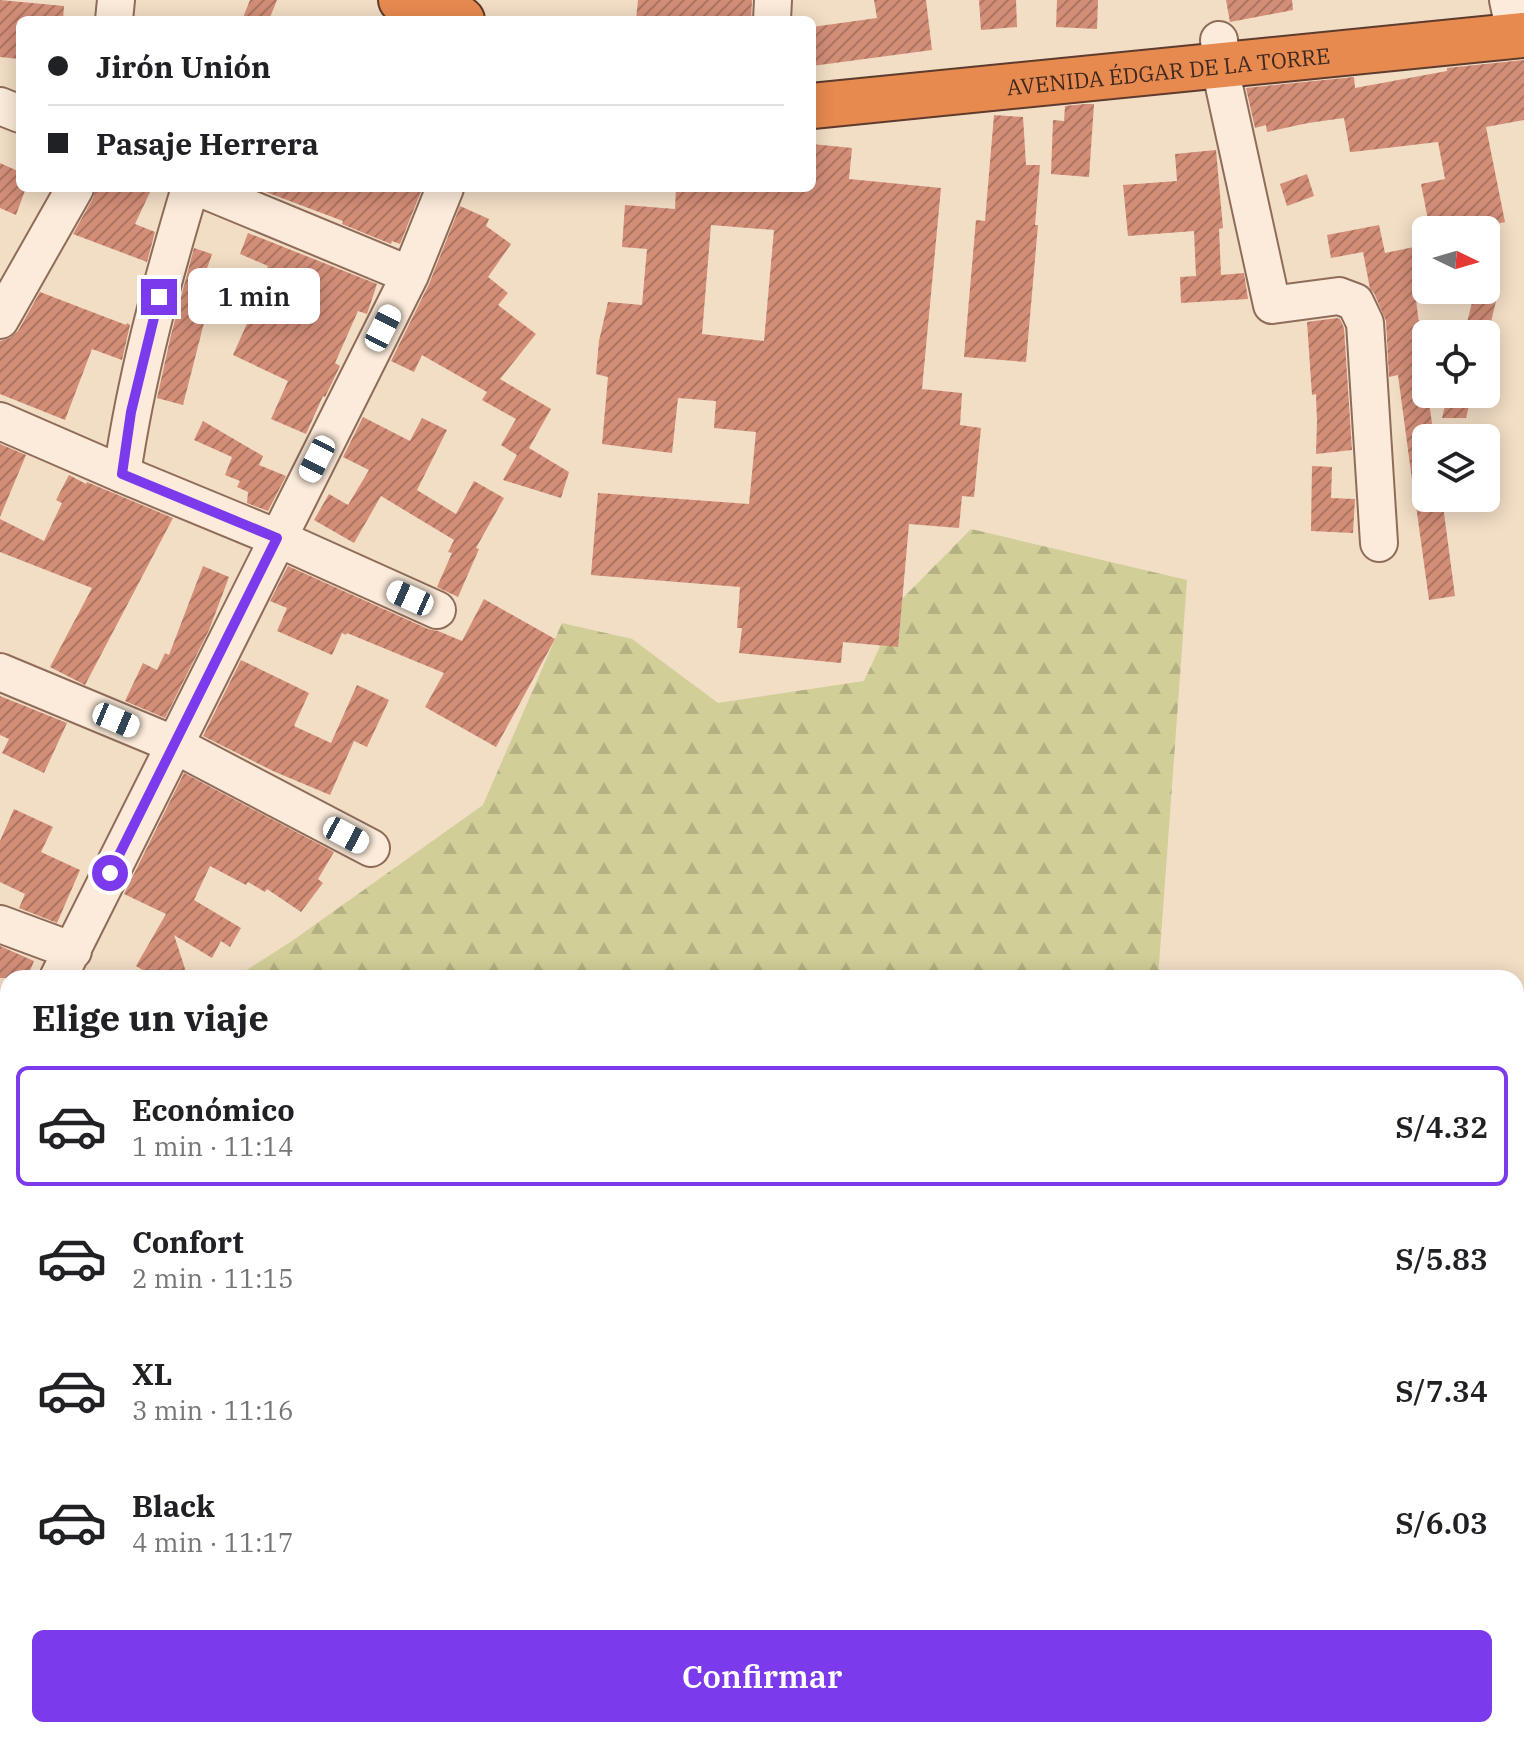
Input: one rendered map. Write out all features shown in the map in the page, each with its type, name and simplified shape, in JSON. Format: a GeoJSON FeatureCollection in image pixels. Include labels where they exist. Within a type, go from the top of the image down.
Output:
{"type":"FeatureCollection","features":[{"type":"Feature","properties":{"kind":"highway"},"geometry":{"type":"LineString","coordinates":[[401,0],[418,16]]}},
{"type":"Feature","properties":{"kind":"highway"},"geometry":{"type":"LineString","coordinates":[[438,0],[457,16]]}},
{"type":"Feature","properties":{"kind":"highway","name":"AVENIDA ÉDGAR DE LA TORRE"},"geometry":{"type":"LineString","coordinates":[[816,105],[1517,16]]}},
{"type":"Feature","properties":{"kind":"highway","name":"AVENIDA ÉDGAR DE LA TORRE"},"geometry":{"type":"LineString","coordinates":[[816,82],[1220,53]]}},
{"type":"Feature","properties":{"kind":"street"},"geometry":{"type":"LineString","coordinates":[[1220,53],[1224,86],[1272,305],[1339,296],[1355,302],[1365,323],[1379,543]]}},
{"type":"Feature","properties":{"kind":"street"},"geometry":{"type":"LineString","coordinates":[[0,320],[73,192]]}},
{"type":"Feature","properties":{"kind":"street"},"geometry":{"type":"LineString","coordinates":[[122,474],[131,412],[189,192]]}},
{"type":"Feature","properties":{"kind":"street"},"geometry":{"type":"LineString","coordinates":[[210,192],[410,275]]}},
{"type":"Feature","properties":{"kind":"street"},"geometry":{"type":"LineString","coordinates":[[0,924],[65,964],[410,275],[443,192]]}},
{"type":"Feature","properties":{"kind":"street"},"geometry":{"type":"LineString","coordinates":[[0,421],[277,538],[437,610]]}},
{"type":"Feature","properties":{"kind":"street"},"geometry":{"type":"LineString","coordinates":[[0,672],[173,744],[371,848]]}},
{"type":"Feature","properties":{"kind":"green space"},"geometry":{"type":"Polygon","coordinates":[[[971,529],[1187,580],[1159,970],[247,970],[483,805],[562,623],[632,639],[718,703],[864,681],[902,599],[971,529]]]}},
{"type":"Feature","properties":{"kind":"building"},"geometry":{"type":"Polygon","coordinates":[[[0,0],[64,6],[63,16],[16,16],[16,59],[0,57],[0,0]]]}},
{"type":"Feature","properties":{"kind":"building"},"geometry":{"type":"Polygon","coordinates":[[[250,0],[277,0],[271,16],[244,16],[250,0]]]}},
{"type":"Feature","properties":{"kind":"building"},"geometry":{"type":"Polygon","coordinates":[[[638,0],[752,0],[751,16],[636,16],[638,0]]]}},
{"type":"Feature","properties":{"kind":"building"},"geometry":{"type":"Polygon","coordinates":[[[874,0],[926,0],[932,50],[816,65],[816,26],[877,18],[874,0]]]}},
{"type":"Feature","properties":{"kind":"building"},"geometry":{"type":"Polygon","coordinates":[[[979,0],[1016,0],[1017,27],[981,30],[979,0]]]}},
{"type":"Feature","properties":{"kind":"building"},"geometry":{"type":"Polygon","coordinates":[[[1057,0],[1098,0],[1097,29],[1056,27],[1057,0]]]}},
{"type":"Feature","properties":{"kind":"building"},"geometry":{"type":"Polygon","coordinates":[[[1226,0],[1292,0],[1293,10],[1230,22],[1226,0]]]}},
{"type":"Feature","properties":{"kind":"building"},"geometry":{"type":"Polygon","coordinates":[[[1524,60],[1524,120],[1486,127],[1505,222],[1500,223],[1500,216],[1427,216],[1421,184],[1445,179],[1438,142],[1350,152],[1344,118],[1267,132],[1266,125],[1255,128],[1246,88],[1354,77],[1355,88],[1447,71],[1447,68],[1524,60]]]}},
{"type":"Feature","properties":{"kind":"building"},"geometry":{"type":"Polygon","coordinates":[[[1094,104],[1089,177],[1051,174],[1053,120],[1064,121],[1065,106],[1094,104]]]}},
{"type":"Feature","properties":{"kind":"building"},"geometry":{"type":"Polygon","coordinates":[[[994,115],[1023,117],[1026,165],[1040,165],[1026,362],[964,357],[976,220],[985,221],[994,115]]]}},
{"type":"Feature","properties":{"kind":"building"},"geometry":{"type":"Polygon","coordinates":[[[816,144],[852,148],[849,179],[941,188],[922,389],[962,393],[960,425],[981,428],[974,497],[962,496],[959,528],[909,524],[898,647],[843,642],[841,663],[739,653],[742,628],[737,628],[740,587],[591,575],[598,493],[749,504],[756,432],[714,428],[716,401],[678,398],[672,453],[602,444],[608,377],[596,374],[599,341],[608,302],[642,305],[647,249],[622,247],[625,205],[675,209],[676,192],[816,192],[816,144]],[[711,225],[702,334],[764,341],[774,230],[711,225]]]}},
{"type":"Feature","properties":{"kind":"building"},"geometry":{"type":"Polygon","coordinates":[[[1216,150],[1223,228],[1219,229],[1221,275],[1244,273],[1248,299],[1181,303],[1180,277],[1196,276],[1194,231],[1128,236],[1123,185],[1177,181],[1175,154],[1216,150]]]}},
{"type":"Feature","properties":{"kind":"building"},"geometry":{"type":"Polygon","coordinates":[[[0,163],[16,170],[16,192],[25,192],[16,215],[0,208],[0,163]]]}},
{"type":"Feature","properties":{"kind":"building"},"geometry":{"type":"Polygon","coordinates":[[[1307,174],[1314,196],[1287,206],[1280,184],[1307,174]]]}},
{"type":"Feature","properties":{"kind":"building"},"geometry":{"type":"Polygon","coordinates":[[[95,192],[150,192],[135,224],[155,232],[147,262],[73,234],[95,192]]]}},
{"type":"Feature","properties":{"kind":"building"},"geometry":{"type":"Polygon","coordinates":[[[265,192],[421,192],[400,244],[392,241],[391,244],[342,224],[343,221],[265,192]]]}},
{"type":"Feature","properties":{"kind":"building"},"geometry":{"type":"Polygon","coordinates":[[[460,206],[489,219],[486,226],[511,244],[488,277],[508,293],[498,305],[536,334],[500,379],[551,409],[529,448],[569,472],[561,498],[503,480],[517,455],[501,445],[516,419],[482,400],[487,392],[422,355],[414,372],[391,361],[429,284],[460,206]]]}},
{"type":"Feature","properties":{"kind":"building"},"geometry":{"type":"Polygon","coordinates":[[[1379,225],[1385,253],[1412,247],[1412,304],[1417,304],[1419,320],[1412,320],[1412,408],[1430,408],[1432,424],[1412,424],[1412,480],[1398,375],[1389,377],[1386,321],[1370,289],[1363,252],[1331,258],[1327,235],[1379,225]]]}},
{"type":"Feature","properties":{"kind":"building"},"geometry":{"type":"Polygon","coordinates":[[[248,233],[377,284],[367,314],[358,311],[335,363],[340,366],[306,434],[271,419],[288,381],[233,355],[249,319],[243,316],[268,266],[240,254],[248,233]]]}},
{"type":"Feature","properties":{"kind":"building"},"geometry":{"type":"Polygon","coordinates":[[[194,248],[212,254],[191,316],[205,319],[183,405],[157,398],[194,248]]]}},
{"type":"Feature","properties":{"kind":"building"},"geometry":{"type":"Polygon","coordinates":[[[40,292],[130,325],[122,360],[92,349],[65,420],[0,394],[0,341],[18,331],[40,292]]]}},
{"type":"Feature","properties":{"kind":"building"},"geometry":{"type":"Polygon","coordinates":[[[1472,304],[1495,304],[1491,320],[1468,320],[1472,304]]]}},
{"type":"Feature","properties":{"kind":"building"},"geometry":{"type":"Polygon","coordinates":[[[1337,318],[1344,328],[1352,450],[1316,454],[1316,394],[1312,395],[1307,322],[1337,318]]]}},
{"type":"Feature","properties":{"kind":"building"},"geometry":{"type":"Polygon","coordinates":[[[1444,408],[1468,408],[1466,418],[1442,418],[1444,408]]]}},
{"type":"Feature","properties":{"kind":"building"},"geometry":{"type":"Polygon","coordinates":[[[363,417],[410,441],[422,418],[447,430],[417,490],[456,514],[474,481],[504,498],[476,548],[479,549],[458,597],[437,587],[452,553],[448,552],[454,540],[381,496],[354,543],[314,520],[329,494],[348,505],[369,470],[343,457],[363,417]]]}},
{"type":"Feature","properties":{"kind":"building"},"geometry":{"type":"Polygon","coordinates":[[[203,421],[263,456],[259,465],[286,476],[268,511],[247,503],[248,492],[237,487],[240,481],[225,475],[232,457],[194,440],[203,421]]]}},
{"type":"Feature","properties":{"kind":"building"},"geometry":{"type":"Polygon","coordinates":[[[0,444],[26,455],[0,517],[0,444]]]}},
{"type":"Feature","properties":{"kind":"building"},"geometry":{"type":"Polygon","coordinates":[[[1312,466],[1332,467],[1331,498],[1355,499],[1353,533],[1311,531],[1312,466]]]}},
{"type":"Feature","properties":{"kind":"building"},"geometry":{"type":"Polygon","coordinates":[[[69,475],[173,518],[85,685],[50,667],[92,588],[0,552],[0,519],[44,541],[62,503],[56,500],[69,475]]]}},
{"type":"Feature","properties":{"kind":"building"},"geometry":{"type":"Polygon","coordinates":[[[1417,512],[1444,512],[1455,596],[1429,600],[1417,512]]]}},
{"type":"Feature","properties":{"kind":"building"},"geometry":{"type":"Polygon","coordinates":[[[203,566],[229,577],[209,630],[165,718],[125,701],[143,663],[157,670],[165,653],[169,655],[203,566]]]}},
{"type":"Feature","properties":{"kind":"building"},"geometry":{"type":"Polygon","coordinates":[[[288,566],[428,629],[462,641],[484,599],[555,639],[496,747],[425,707],[444,673],[347,633],[342,633],[332,655],[277,631],[287,608],[270,601],[288,566]]]}},
{"type":"Feature","properties":{"kind":"building"},"geometry":{"type":"Polygon","coordinates":[[[241,660],[309,693],[294,726],[331,743],[357,685],[389,700],[367,747],[354,741],[330,795],[203,736],[241,660]]]}},
{"type":"Feature","properties":{"kind":"building"},"geometry":{"type":"Polygon","coordinates":[[[0,696],[67,723],[44,773],[2,753],[9,739],[0,735],[0,696]]]}},
{"type":"Feature","properties":{"kind":"building"},"geometry":{"type":"Polygon","coordinates":[[[184,773],[334,852],[318,879],[323,883],[301,912],[267,889],[265,892],[248,882],[246,885],[210,866],[194,900],[241,928],[230,947],[221,941],[212,958],[174,935],[185,970],[143,970],[136,966],[166,914],[124,894],[184,773]]]}},
{"type":"Feature","properties":{"kind":"building"},"geometry":{"type":"Polygon","coordinates":[[[14,809],[53,827],[41,852],[80,870],[57,923],[19,908],[25,894],[0,882],[0,841],[14,809]]]}},
{"type":"Feature","properties":{"kind":"building"},"geometry":{"type":"Polygon","coordinates":[[[0,946],[34,961],[30,970],[0,970],[0,946]]]}},
{"type":"Feature","properties":{"kind":"route"},"geometry":{"type":"LineString","coordinates":[[110,873],[277,538],[122,474],[131,412],[159,297]]}}]}
